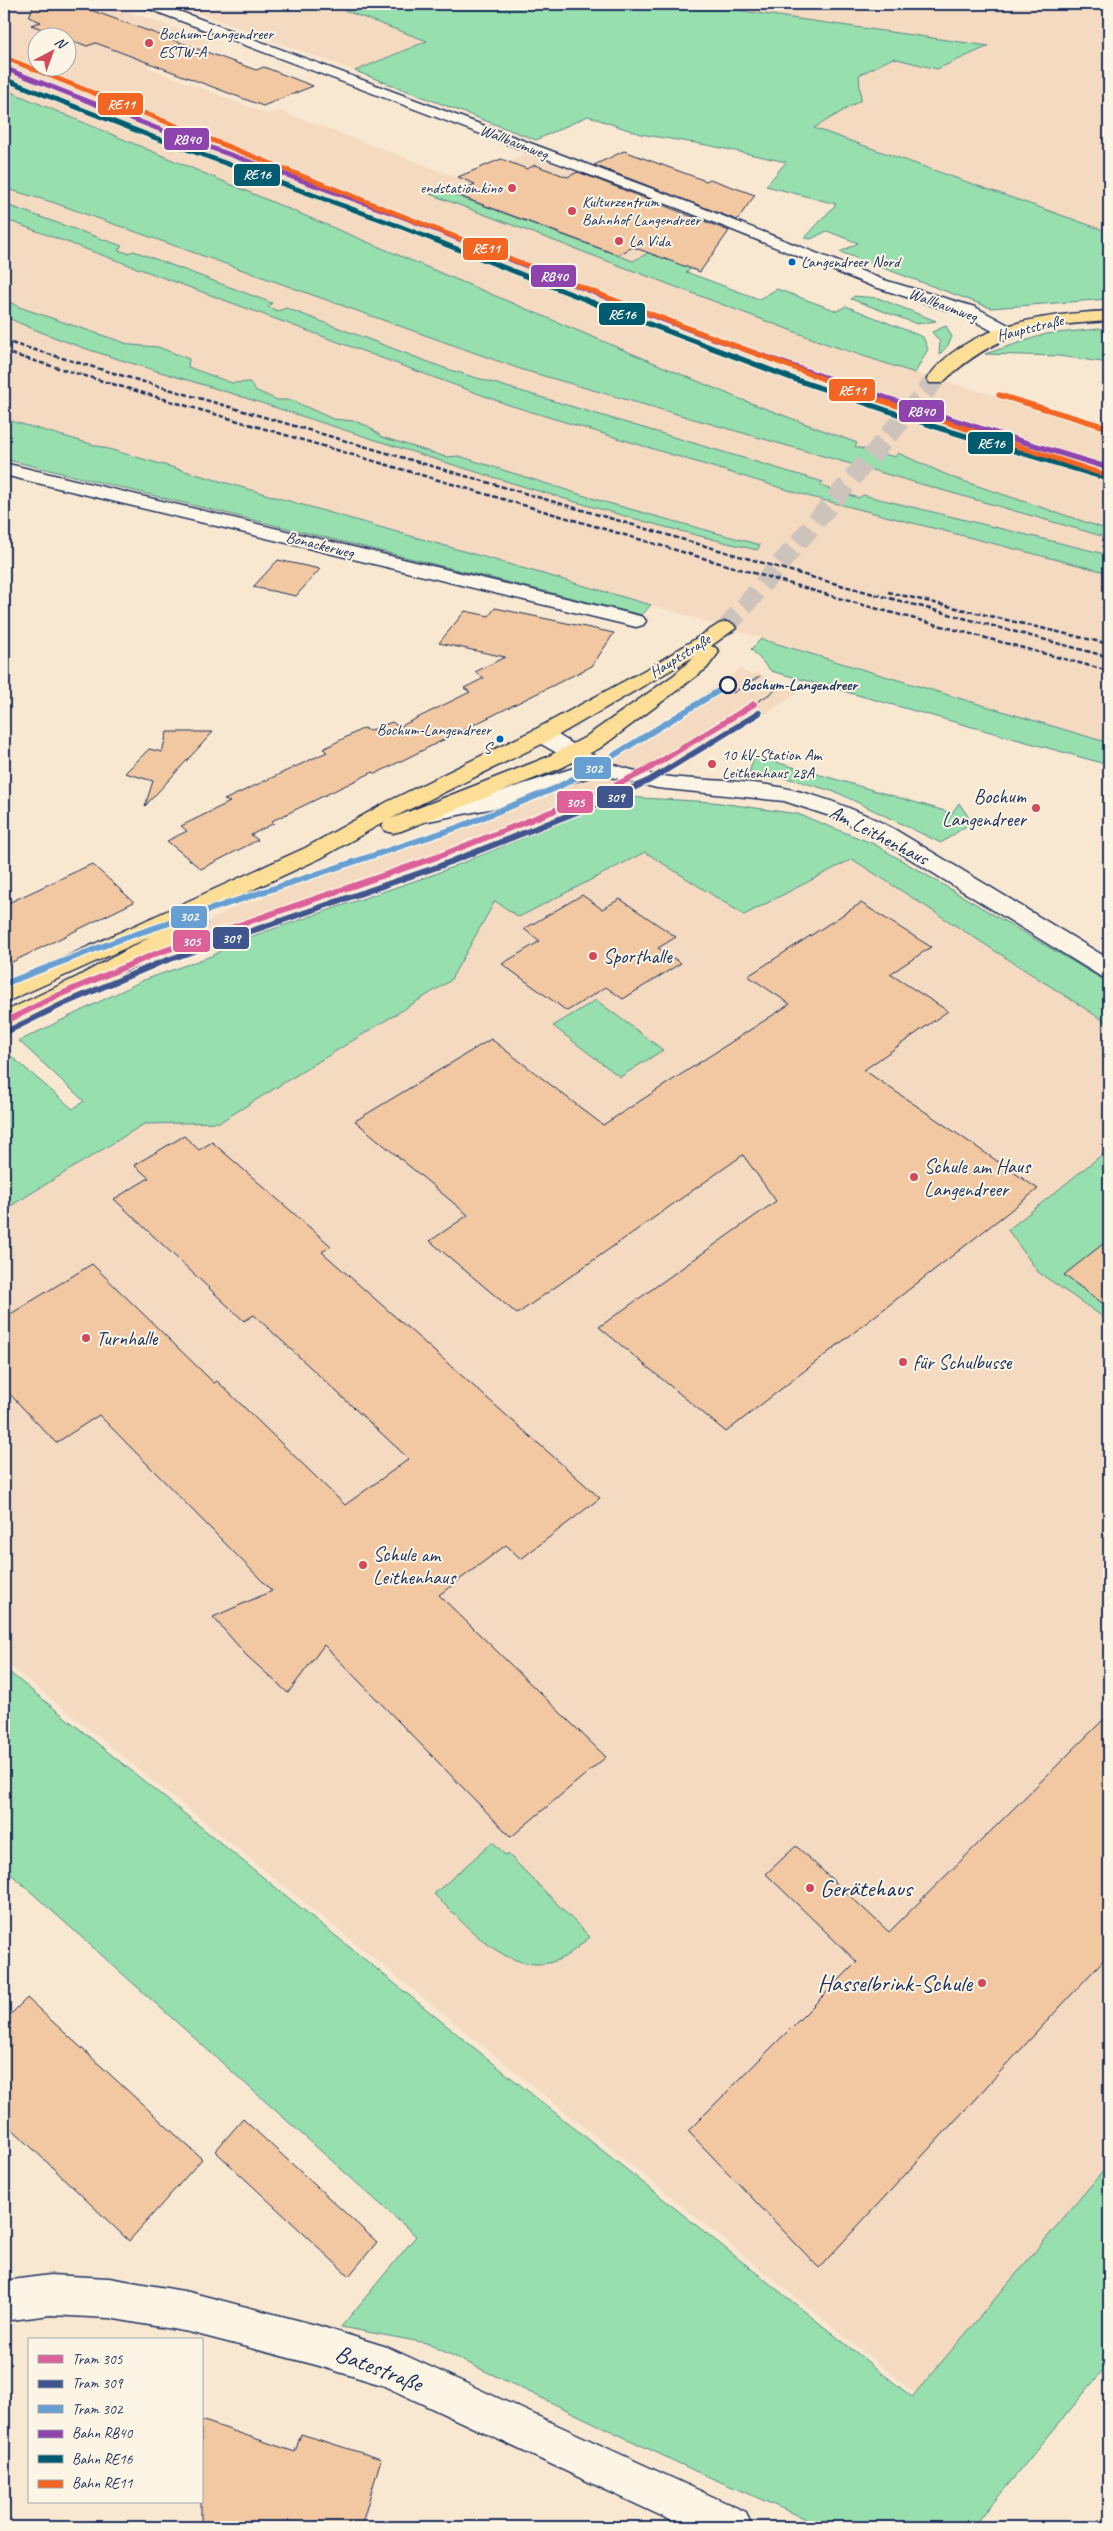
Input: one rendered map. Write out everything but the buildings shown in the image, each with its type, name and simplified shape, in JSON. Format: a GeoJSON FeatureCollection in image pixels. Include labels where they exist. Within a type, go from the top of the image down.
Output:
{"type":"FeatureCollection","features":[{"type":"Feature","properties":{"kind":"main road","name":"Hauptstraße"},"geometry":{"type":"LineString","coordinates":[[936,379],[960,356],[973,333],[1006,331],[1068,318],[1109,316]]}},
{"type":"Feature","properties":{"kind":"main road","name":"Hauptstraße"},"geometry":{"type":"LineString","coordinates":[[4,995],[159,922],[239,888],[313,853],[395,807],[542,735],[661,669],[726,628],[700,664],[608,733],[574,753],[423,815],[313,853]]}},
{"type":"Feature","properties":{"kind":"main road","name":"Hauptstraße"},"geometry":{"type":"LineString","coordinates":[[4,1022],[86,983],[190,926],[239,888]]}},
{"type":"Feature","properties":{"kind":"street","name":"Wallbaumweg"},"geometry":{"type":"LineString","coordinates":[[149,4],[676,203],[878,282],[969,311],[1006,331]]}},
{"type":"Feature","properties":{"kind":"street","name":"Wallbaumweg"},"geometry":{"type":"LineString","coordinates":[[878,282],[973,333]]}},
{"type":"Feature","properties":{"kind":"street","name":"Bonackerweg"},"geometry":{"type":"LineString","coordinates":[[4,469],[636,621]]}},
{"type":"Feature","properties":{"kind":"street","name":"Am Leithenhaus"},"geometry":{"type":"LineString","coordinates":[[542,735],[599,766],[619,774],[680,785],[769,792],[801,799],[851,816],[886,834],[1109,970]]}},
{"type":"Feature","properties":{"kind":"street","name":"Hauptstraße"},"geometry":{"type":"LineString","coordinates":[[423,815],[465,810],[519,795],[599,766]]}},
{"type":"Feature","properties":{"kind":"street","name":"Batestraße"},"geometry":{"type":"LineString","coordinates":[[4,2301],[50,2295],[109,2298],[189,2312],[316,2345],[387,2367],[731,2527]]}},
{"type":"Feature","properties":{"kind":"shaded area"},"geometry":{"type":"Polygon","coordinates":[[[4,4],[107,4],[211,41],[147,67],[268,114],[278,110],[465,180],[527,153],[663,204],[709,227],[662,245],[633,261],[454,194],[431,194],[827,344],[915,373],[1109,427],[1109,743],[651,605],[4,419],[4,4]]]}},
{"type":"Feature","properties":{"kind":"shaded area"},"geometry":{"type":"Polygon","coordinates":[[[175,4],[434,4],[428,41],[355,71],[175,4]]]}},
{"type":"Feature","properties":{"kind":"shaded area"},"geometry":{"type":"Polygon","coordinates":[[[710,4],[1109,4],[1109,232],[814,128],[861,100],[859,75],[893,58],[937,69],[988,46],[728,9],[710,4]]]}},
{"type":"Feature","properties":{"kind":"shaded area"},"geometry":{"type":"Polygon","coordinates":[[[740,669],[752,675],[756,672],[798,693],[686,764],[678,759],[660,772],[629,787],[428,867],[206,942],[141,968],[136,963],[238,905],[261,899],[305,877],[457,826],[559,786],[585,779],[619,759],[616,754],[740,669]]]}},
{"type":"Feature","properties":{"kind":"shaded area"},"geometry":{"type":"Polygon","coordinates":[[[645,852],[744,914],[852,859],[1109,989],[1109,2211],[936,2410],[4,1661],[4,1210],[144,1124],[220,1122],[450,981],[495,901],[519,917],[645,852]]]}},
{"type":"Feature","properties":{"kind":"green space"},"geometry":{"type":"Polygon","coordinates":[[[327,4],[710,4],[728,9],[989,46],[937,69],[893,58],[859,75],[861,100],[814,128],[1109,232],[1109,299],[991,308],[840,252],[858,243],[827,231],[811,239],[805,238],[836,204],[766,186],[786,162],[707,145],[640,134],[588,116],[536,140],[355,71],[427,41],[327,4]]]}},
{"type":"Feature","properties":{"kind":"green space"},"geometry":{"type":"Polygon","coordinates":[[[4,89],[740,399],[857,443],[855,447],[895,457],[898,453],[954,478],[1109,530],[1109,538],[523,370],[52,202],[4,188],[4,89]]]}},
{"type":"Feature","properties":{"kind":"green space"},"geometry":{"type":"Polygon","coordinates":[[[441,190],[633,261],[662,246],[705,260],[686,272],[759,299],[777,289],[837,311],[846,306],[923,337],[928,349],[915,373],[827,344],[430,194],[441,190]]]}},
{"type":"Feature","properties":{"kind":"green space"},"geometry":{"type":"Polygon","coordinates":[[[4,204],[122,246],[118,250],[127,253],[134,251],[272,303],[268,307],[278,311],[286,308],[447,369],[823,482],[820,486],[859,498],[863,495],[1109,555],[1109,573],[811,497],[509,405],[4,219],[4,204]]]}},
{"type":"Feature","properties":{"kind":"green space"},"geometry":{"type":"Polygon","coordinates":[[[854,296],[878,298],[936,321],[917,324],[851,299],[854,296]]]}},
{"type":"Feature","properties":{"kind":"green space"},"geometry":{"type":"Polygon","coordinates":[[[4,299],[19,307],[131,345],[158,347],[189,359],[188,367],[232,383],[250,382],[255,390],[277,400],[291,400],[333,419],[354,421],[368,426],[382,437],[446,457],[459,456],[601,501],[760,545],[757,550],[566,499],[95,352],[4,316],[4,299]]]}},
{"type":"Feature","properties":{"kind":"green space"},"geometry":{"type":"Polygon","coordinates":[[[946,326],[952,337],[939,355],[940,342],[932,332],[946,326]]]}},
{"type":"Feature","properties":{"kind":"green space"},"geometry":{"type":"Polygon","coordinates":[[[1109,328],[1109,363],[1059,356],[985,354],[1046,334],[1109,328]]]}},
{"type":"Feature","properties":{"kind":"green space"},"geometry":{"type":"Polygon","coordinates":[[[4,419],[651,605],[642,615],[4,459],[4,419]]]}},
{"type":"Feature","properties":{"kind":"green space"},"geometry":{"type":"Polygon","coordinates":[[[761,639],[1109,743],[1109,765],[771,671],[751,649],[761,639]]]}},
{"type":"Feature","properties":{"kind":"green space"},"geometry":{"type":"Polygon","coordinates":[[[755,756],[952,813],[959,803],[972,822],[941,843],[838,793],[795,780],[749,772],[755,756]]]}},
{"type":"Feature","properties":{"kind":"green space"},"geometry":{"type":"Polygon","coordinates":[[[624,797],[713,802],[798,814],[874,844],[1109,983],[1109,1024],[852,859],[744,915],[645,852],[519,917],[495,901],[450,981],[220,1122],[144,1124],[4,1210],[4,1050],[73,1109],[84,1101],[19,1041],[144,980],[214,955],[232,943],[435,874],[624,797]]]}},
{"type":"Feature","properties":{"kind":"green space"},"geometry":{"type":"Polygon","coordinates":[[[596,1000],[663,1050],[620,1077],[553,1026],[596,1000]]]}},
{"type":"Feature","properties":{"kind":"green space"},"geometry":{"type":"Polygon","coordinates":[[[1109,1149],[1109,1321],[1038,1272],[1008,1230],[1109,1149]]]}},
{"type":"Feature","properties":{"kind":"green space"},"geometry":{"type":"Polygon","coordinates":[[[4,1668],[519,2084],[912,2397],[1109,2164],[1109,2363],[973,2527],[825,2527],[693,2470],[426,2343],[341,2327],[416,2236],[4,1868],[4,1668]]]}},
{"type":"Feature","properties":{"kind":"green space"},"geometry":{"type":"Polygon","coordinates":[[[493,1842],[505,1855],[508,1854],[590,1937],[566,1956],[547,1963],[528,1963],[510,1958],[493,1948],[461,1921],[434,1894],[493,1842]]]}},
{"type":"Feature","properties":{"kind":"tunnel"},"geometry":{"type":"LineString","coordinates":[[726,628],[936,379]]}},
{"type":"Feature","properties":{"kind":"tram line"},"geometry":{"type":"LineString","coordinates":[[733,693],[760,676]]}},
{"type":"Feature","properties":{"kind":"tram line","name":"302"},"geometry":{"type":"LineString","coordinates":[[4,984],[124,938],[459,827],[556,788],[590,770],[728,685]]}},
{"type":"Feature","properties":{"kind":"tram line"},"geometry":{"type":"LineString","coordinates":[[754,704],[782,686]]}},
{"type":"Feature","properties":{"kind":"tram line","name":"305"},"geometry":{"type":"LineString","coordinates":[[4,1022],[59,995],[155,954],[437,857],[606,790],[645,771],[754,704]]}},
{"type":"Feature","properties":{"kind":"tram line","name":"309"},"geometry":{"type":"LineString","coordinates":[[8,1031],[63,1004],[159,963],[440,866],[610,799],[650,780],[759,713]]}},
{"type":"Feature","properties":{"kind":"railway"},"geometry":{"type":"LineString","coordinates":[[4,341],[818,579],[1109,657]]}},
{"type":"Feature","properties":{"kind":"railway"},"geometry":{"type":"LineString","coordinates":[[4,352],[852,602],[1109,671]]}},
{"type":"Feature","properties":{"kind":"railway"},"geometry":{"type":"LineString","coordinates":[[888,592],[1109,644]]}},
{"type":"Feature","properties":{"kind":"rail line","name":"RE11"},"geometry":{"type":"LineString","coordinates":[[8,59],[645,312],[879,400],[1109,476]]}},
{"type":"Feature","properties":{"kind":"rail line","name":"RB40"},"geometry":{"type":"LineString","coordinates":[[4,68],[156,128],[403,217],[651,315],[798,370],[942,418],[1109,468]]}},
{"type":"Feature","properties":{"kind":"rail line","name":"RE16"},"geometry":{"type":"LineString","coordinates":[[4,79],[153,137],[399,226],[647,324],[794,379],[939,428],[1106,478]]}},
{"type":"Feature","properties":{"kind":"rail line","name":"RE11"},"geometry":{"type":"LineString","coordinates":[[999,395],[1109,428]]}},
{"type":"Feature","properties":{"kind":"place","name":"Bochum-Langendreer ESTW-A"},"geometry":{"type":"Point","coordinates":[149,43]}},
{"type":"Feature","properties":{"kind":"place","name":"endstation.kino"},"geometry":{"type":"Point","coordinates":[512,188]}},
{"type":"Feature","properties":{"kind":"place","name":"Kulturzentrum Bahnhof Langendreer"},"geometry":{"type":"Point","coordinates":[572,211]}},
{"type":"Feature","properties":{"kind":"place","name":"La Vida"},"geometry":{"type":"Point","coordinates":[619,241]}},
{"type":"Feature","properties":{"kind":"place","name":"Langendreer Nord"},"geometry":{"type":"Point","coordinates":[792,262]}},
{"type":"Feature","properties":{"kind":"place","name":"Bochum-Langendreer"},"geometry":{"type":"Point","coordinates":[728,685]}},
{"type":"Feature","properties":{"kind":"place","name":"Bochum-Langendreer S"},"geometry":{"type":"Point","coordinates":[500,739]}},
{"type":"Feature","properties":{"kind":"place","name":"10 kV-Station Am Leithenhaus 28A"},"geometry":{"type":"Point","coordinates":[712,764]}},
{"type":"Feature","properties":{"kind":"place","name":"Bochum Langendreer"},"geometry":{"type":"Point","coordinates":[1036,808]}},
{"type":"Feature","properties":{"kind":"place","name":"Sporthalle"},"geometry":{"type":"Point","coordinates":[593,956]}},
{"type":"Feature","properties":{"kind":"place","name":"Schule am Haus Langendreer"},"geometry":{"type":"Point","coordinates":[914,1177]}},
{"type":"Feature","properties":{"kind":"place","name":"Turnhalle"},"geometry":{"type":"Point","coordinates":[86,1338]}},
{"type":"Feature","properties":{"kind":"place","name":"für Schulbusse"},"geometry":{"type":"Point","coordinates":[903,1362]}},
{"type":"Feature","properties":{"kind":"place","name":"Schule am Leithenhaus"},"geometry":{"type":"Point","coordinates":[363,1565]}},
{"type":"Feature","properties":{"kind":"place","name":"Gerätehaus"},"geometry":{"type":"Point","coordinates":[810,1888]}},
{"type":"Feature","properties":{"kind":"place","name":"Hasselbrink-Schule"},"geometry":{"type":"Point","coordinates":[982,1983]}}]}
